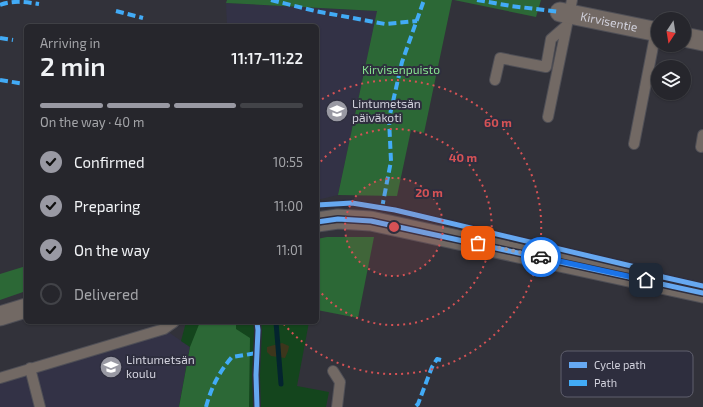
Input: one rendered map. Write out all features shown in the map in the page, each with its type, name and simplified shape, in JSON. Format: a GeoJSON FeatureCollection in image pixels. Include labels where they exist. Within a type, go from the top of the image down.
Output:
{"type":"FeatureCollection","features":[{"type":"Feature","properties":{"kind":"street","name":"Kirvisentie"},"geometry":{"type":"LineString","coordinates":[[567,13],[651,30]]}},
{"type":"Feature","properties":{"kind":"street"},"geometry":{"type":"LineString","coordinates":[[691,38],[703,41]]}},
{"type":"Feature","properties":{"kind":"street"},"geometry":{"type":"LineString","coordinates":[[319,222],[338,219],[371,221],[703,293]]}},
{"type":"Feature","properties":{"kind":"street"},"geometry":{"type":"LineString","coordinates":[[0,316],[24,309]]}},
{"type":"Feature","properties":{"kind":"lane"},"geometry":{"type":"LineString","coordinates":[[495,80],[500,58],[546,67],[551,39],[567,13]]}},
{"type":"Feature","properties":{"kind":"lane"},"geometry":{"type":"LineString","coordinates":[[548,117],[567,13]]}},
{"type":"Feature","properties":{"kind":"lane"},"geometry":{"type":"LineString","coordinates":[[634,144],[653,52]]}},
{"type":"Feature","properties":{"kind":"lane"},"geometry":{"type":"LineString","coordinates":[[701,147],[703,135]]}},
{"type":"Feature","properties":{"kind":"lane"},"geometry":{"type":"LineString","coordinates":[[2,376],[164,329],[171,324]]}},
{"type":"Feature","properties":{"kind":"lane"},"geometry":{"type":"LineString","coordinates":[[30,368],[40,407]]}},
{"type":"Feature","properties":{"kind":"lane"},"geometry":{"type":"LineString","coordinates":[[333,371],[340,382],[337,407]]}},
{"type":"Feature","properties":{"kind":"shaded area","name":"Lintumetsän päiväkoti"},"geometry":{"type":"Polygon","coordinates":[[[226,3],[377,11],[338,195],[319,200],[319,24],[227,24],[226,3]]]}},
{"type":"Feature","properties":{"kind":"shaded area","name":"Lintumetsän koulu"},"geometry":{"type":"Polygon","coordinates":[[[164,329],[190,347],[179,407],[0,407],[0,377],[164,329]]]}},
{"type":"Feature","properties":{"kind":"green space","name":"Kirvisenpuisto"},"geometry":{"type":"Polygon","coordinates":[[[227,0],[452,0],[424,133],[411,130],[397,196],[338,195],[377,11],[226,3],[227,0]]]}},
{"type":"Feature","properties":{"kind":"green space"},"geometry":{"type":"Polygon","coordinates":[[[454,0],[541,0],[536,17],[454,0]]]}},
{"type":"Feature","properties":{"kind":"green space"},"geometry":{"type":"Polygon","coordinates":[[[327,237],[374,237],[358,318],[319,310],[319,239],[327,237]]]}},
{"type":"Feature","properties":{"kind":"green space"},"geometry":{"type":"Polygon","coordinates":[[[24,267],[24,292],[0,300],[0,274],[24,267]]]}},
{"type":"Feature","properties":{"kind":"green space"},"geometry":{"type":"Polygon","coordinates":[[[185,324],[309,324],[297,386],[329,392],[326,407],[179,407],[190,347],[181,341],[185,324]]]}},
{"type":"Feature","properties":{"kind":"green space"},"geometry":{"type":"Polygon","coordinates":[[[199,324],[236,324],[236,329],[250,338],[249,407],[179,407],[190,347],[199,324]]]}},
{"type":"Feature","properties":{"kind":"sand"},"geometry":{"type":"Polygon","coordinates":[[[282,343],[289,346],[285,358],[271,356],[267,352],[267,347],[282,343]]]}},
{"type":"Feature","properties":{"kind":"waterway"},"geometry":{"type":"LineString","coordinates":[[276,324],[281,384]]}},
{"type":"Feature","properties":{"kind":"marked path"},"geometry":{"type":"LineString","coordinates":[[271,0],[315,11],[385,24],[417,21]]}},
{"type":"Feature","properties":{"kind":"marked path"},"geometry":{"type":"LineString","coordinates":[[382,208],[391,161],[389,119],[402,62],[424,0]]}},
{"type":"Feature","properties":{"kind":"marked path"},"geometry":{"type":"LineString","coordinates":[[477,0],[560,12]]}},
{"type":"Feature","properties":{"kind":"marked path"},"geometry":{"type":"LineString","coordinates":[[0,5],[15,2],[39,4]]}},
{"type":"Feature","properties":{"kind":"marked path"},"geometry":{"type":"LineString","coordinates":[[116,11],[143,18]]}},
{"type":"Feature","properties":{"kind":"marked path"},"geometry":{"type":"LineString","coordinates":[[0,38],[13,40]]}},
{"type":"Feature","properties":{"kind":"marked path"},"geometry":{"type":"LineString","coordinates":[[0,80],[24,84]]}},
{"type":"Feature","properties":{"kind":"marked path"},"geometry":{"type":"LineString","coordinates":[[206,407],[216,380],[232,357],[257,353]]}},
{"type":"Feature","properties":{"kind":"marked path"},"geometry":{"type":"LineString","coordinates":[[416,406],[432,367],[437,359],[441,360]]}},
{"type":"Feature","properties":{"kind":"cycle path"},"geometry":{"type":"LineString","coordinates":[[319,205],[352,203],[395,210],[644,269],[663,277],[703,286]]}},
{"type":"Feature","properties":{"kind":"cycle path"},"geometry":{"type":"LineString","coordinates":[[319,222],[338,219],[371,221],[703,293]]}},
{"type":"Feature","properties":{"kind":"cycle path"},"geometry":{"type":"LineString","coordinates":[[257,324],[257,407]]}},
{"type":"Feature","properties":{"kind":"way so far"},"geometry":{"type":"LineString","coordinates":[[478,243],[541,257]]}},
{"type":"Feature","properties":{"kind":"place","name":"Lintumetsän päiväkoti"},"geometry":{"type":"Point","coordinates":[337,111]}},
{"type":"Feature","properties":{"kind":"place","name":"Lintumetsän koulu"},"geometry":{"type":"Point","coordinates":[111,367]}},
{"type":"Feature","properties":{"kind":"route"},"geometry":{"type":"LineString","coordinates":[[541,257],[646,280]]}}]}
